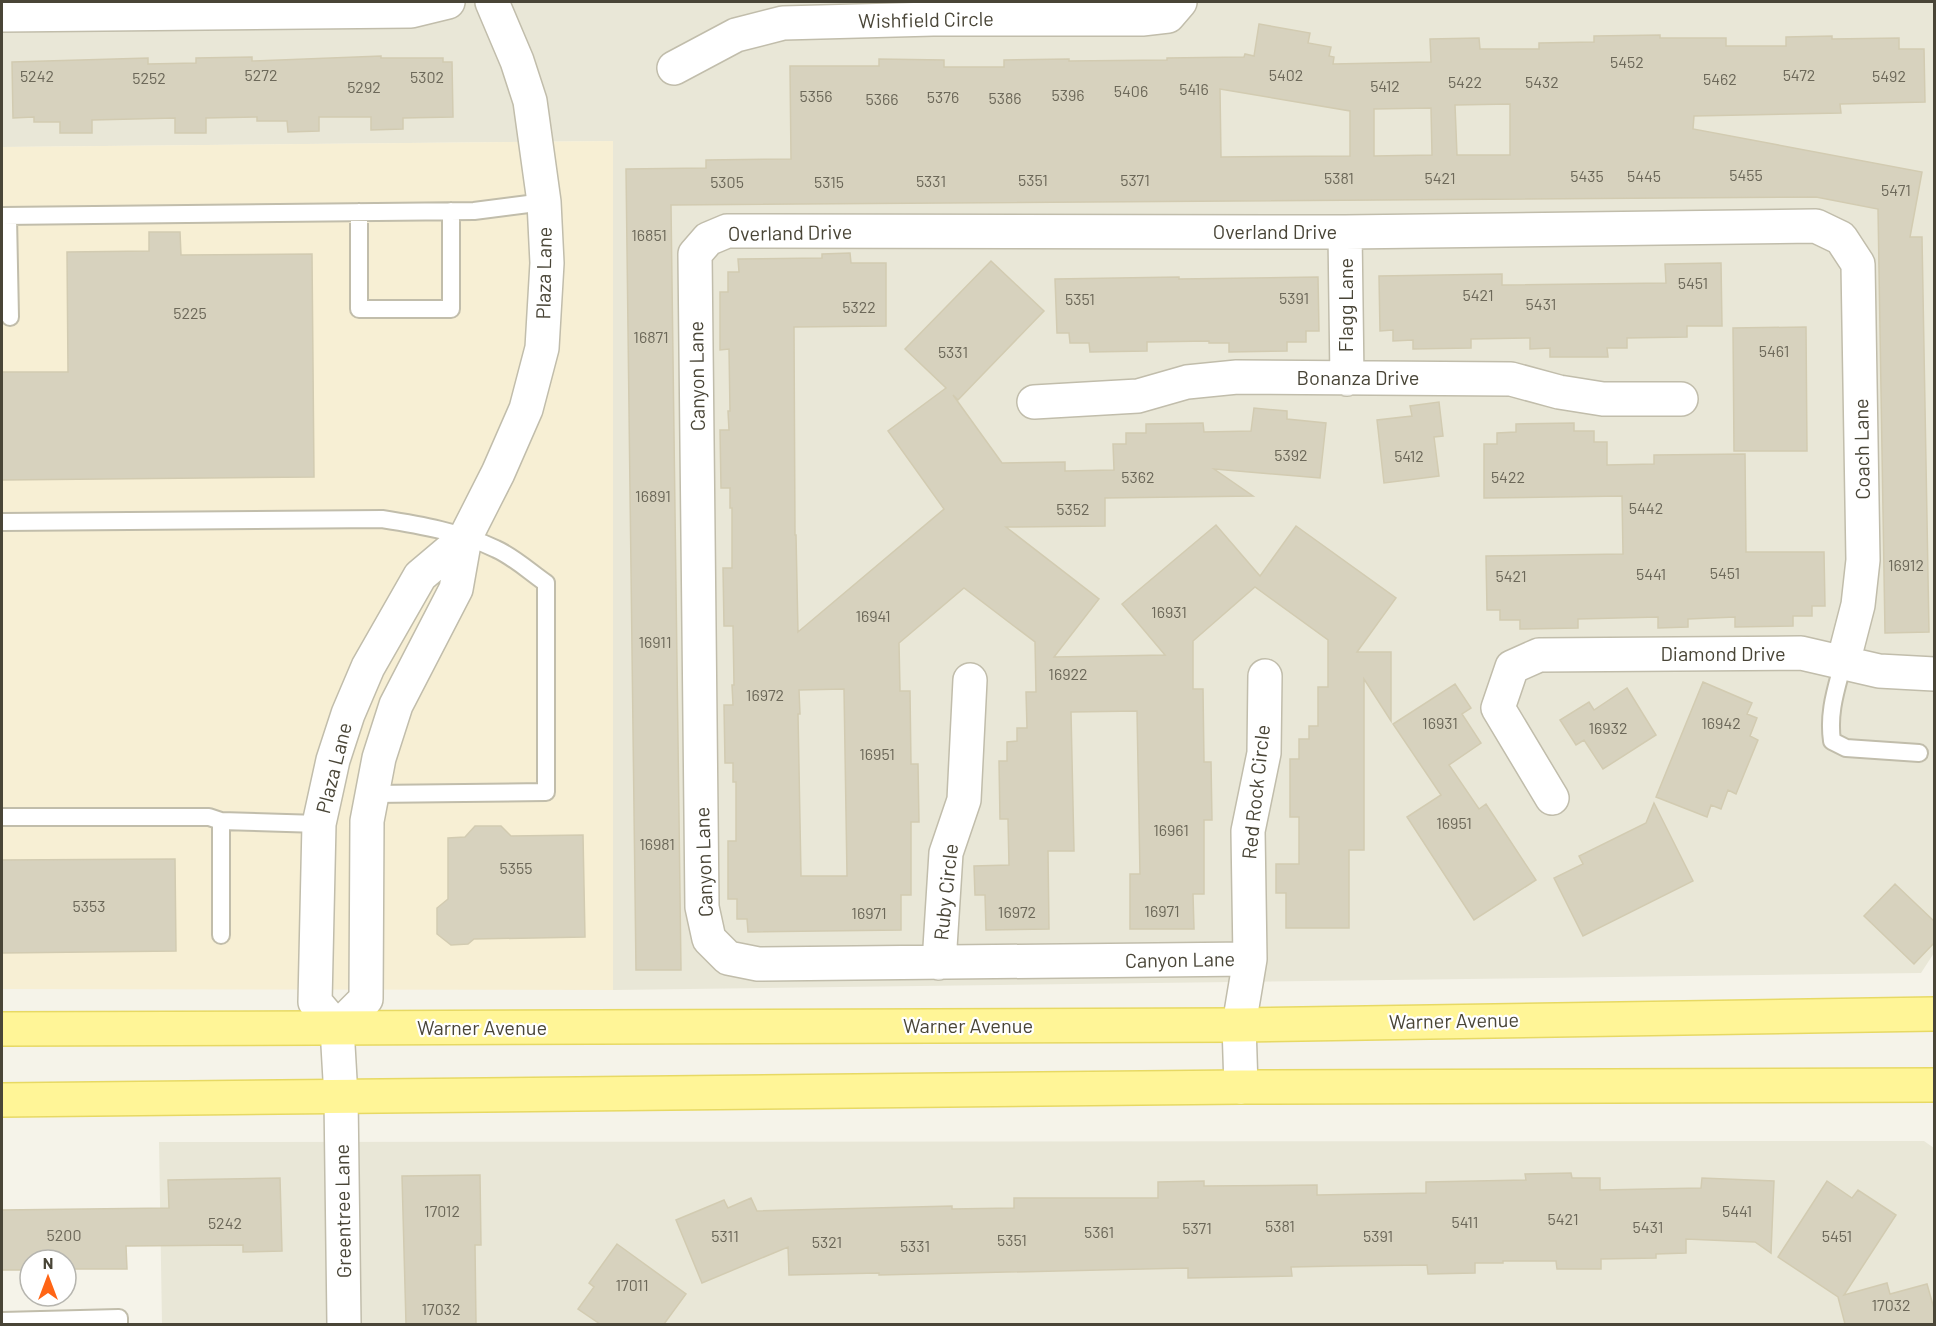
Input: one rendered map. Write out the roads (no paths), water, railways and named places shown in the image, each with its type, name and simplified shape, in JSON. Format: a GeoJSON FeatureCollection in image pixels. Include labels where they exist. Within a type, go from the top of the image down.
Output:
{"type":"FeatureCollection","features":[{"type":"Feature","properties":{"kind":"main road","name":"Warner Avenue"},"geometry":{"type":"LineString","coordinates":[[2,1029],[1239,1025],[1935,1014]]}},
{"type":"Feature","properties":{"kind":"main road"},"geometry":{"type":"LineString","coordinates":[[2,1100],[1241,1087],[1935,1085]]}},
{"type":"Feature","properties":{"kind":"street"},"geometry":{"type":"LineString","coordinates":[[2,15],[133,8],[411,11],[448,2]]}},
{"type":"Feature","properties":{"kind":"street","name":"Plaza Lane"},"geometry":{"type":"LineString","coordinates":[[465,538],[420,576],[368,667],[348,714],[333,760],[319,824],[315,1002],[338,1028],[366,999],[367,821],[379,758],[396,705],[456,588],[465,538],[498,473],[526,409],[542,348],[547,263],[544,202],[530,101],[518,61],[492,2]]}},
{"type":"Feature","properties":{"kind":"street","name":"Wishfield Circle"},"geometry":{"type":"LineString","coordinates":[[674,68],[736,35],[783,23],[933,10],[1142,19],[1168,16],[1180,2]]}},
{"type":"Feature","properties":{"kind":"street","name":"Overland Drive"},"geometry":{"type":"LineString","coordinates":[[708,239],[727,231],[1346,232],[1816,226],[1841,238]]}},
{"type":"Feature","properties":{"kind":"street","name":"Flagg Lane"},"geometry":{"type":"LineString","coordinates":[[1346,232],[1347,379]]}},
{"type":"Feature","properties":{"kind":"street","name":"Coach Lane"},"geometry":{"type":"LineString","coordinates":[[1841,238],[1858,264],[1863,560],[1858,605],[1843,663]]}},
{"type":"Feature","properties":{"kind":"street","name":"Canyon Lane"},"geometry":{"type":"LineString","coordinates":[[708,239],[695,254],[702,907],[709,939],[728,958],[758,964],[1250,960]]}},
{"type":"Feature","properties":{"kind":"street","name":"Bonanza Drive"},"geometry":{"type":"LineString","coordinates":[[1034,402],[1138,396],[1188,382],[1237,377],[1512,379],[1559,392],[1603,399],[1681,399]]}},
{"type":"Feature","properties":{"kind":"street","name":"Diamond Drive"},"geometry":{"type":"LineString","coordinates":[[1552,798],[1498,708],[1512,667],[1539,655],[1801,653],[1879,671],[1935,674]]}},
{"type":"Feature","properties":{"kind":"street","name":"Red Rock Circle"},"geometry":{"type":"LineString","coordinates":[[1241,1087],[1239,1025],[1250,960],[1248,831],[1264,753],[1265,676]]}},
{"type":"Feature","properties":{"kind":"street","name":"Ruby Circle"},"geometry":{"type":"LineString","coordinates":[[939,963],[946,853],[964,800],[970,680]]}},
{"type":"Feature","properties":{"kind":"street"},"geometry":{"type":"LineString","coordinates":[[338,1028],[341,1097]]}},
{"type":"Feature","properties":{"kind":"street","name":"Greentree Lane"},"geometry":{"type":"LineString","coordinates":[[341,1097],[344,1324]]}},
{"type":"Feature","properties":{"kind":"lane"},"geometry":{"type":"LineString","coordinates":[[10,317],[4,216],[474,212],[544,202]]}},
{"type":"Feature","properties":{"kind":"lane"},"geometry":{"type":"LineString","coordinates":[[359,212],[359,309],[451,309],[451,212]]}},
{"type":"Feature","properties":{"kind":"lane"},"geometry":{"type":"LineString","coordinates":[[2,522],[382,519],[465,538],[497,549],[546,584],[546,792],[372,794]]}},
{"type":"Feature","properties":{"kind":"lane"},"geometry":{"type":"LineString","coordinates":[[1843,663],[1831,708],[1832,741],[1846,748],[1919,753]]}},
{"type":"Feature","properties":{"kind":"lane"},"geometry":{"type":"LineString","coordinates":[[2,817],[209,817],[221,821],[319,824]]}},
{"type":"Feature","properties":{"kind":"lane"},"geometry":{"type":"LineString","coordinates":[[221,821],[221,935]]}},
{"type":"Feature","properties":{"kind":"lane"},"geometry":{"type":"LineString","coordinates":[[2,1321],[119,1318],[119,1324]]}}]}
